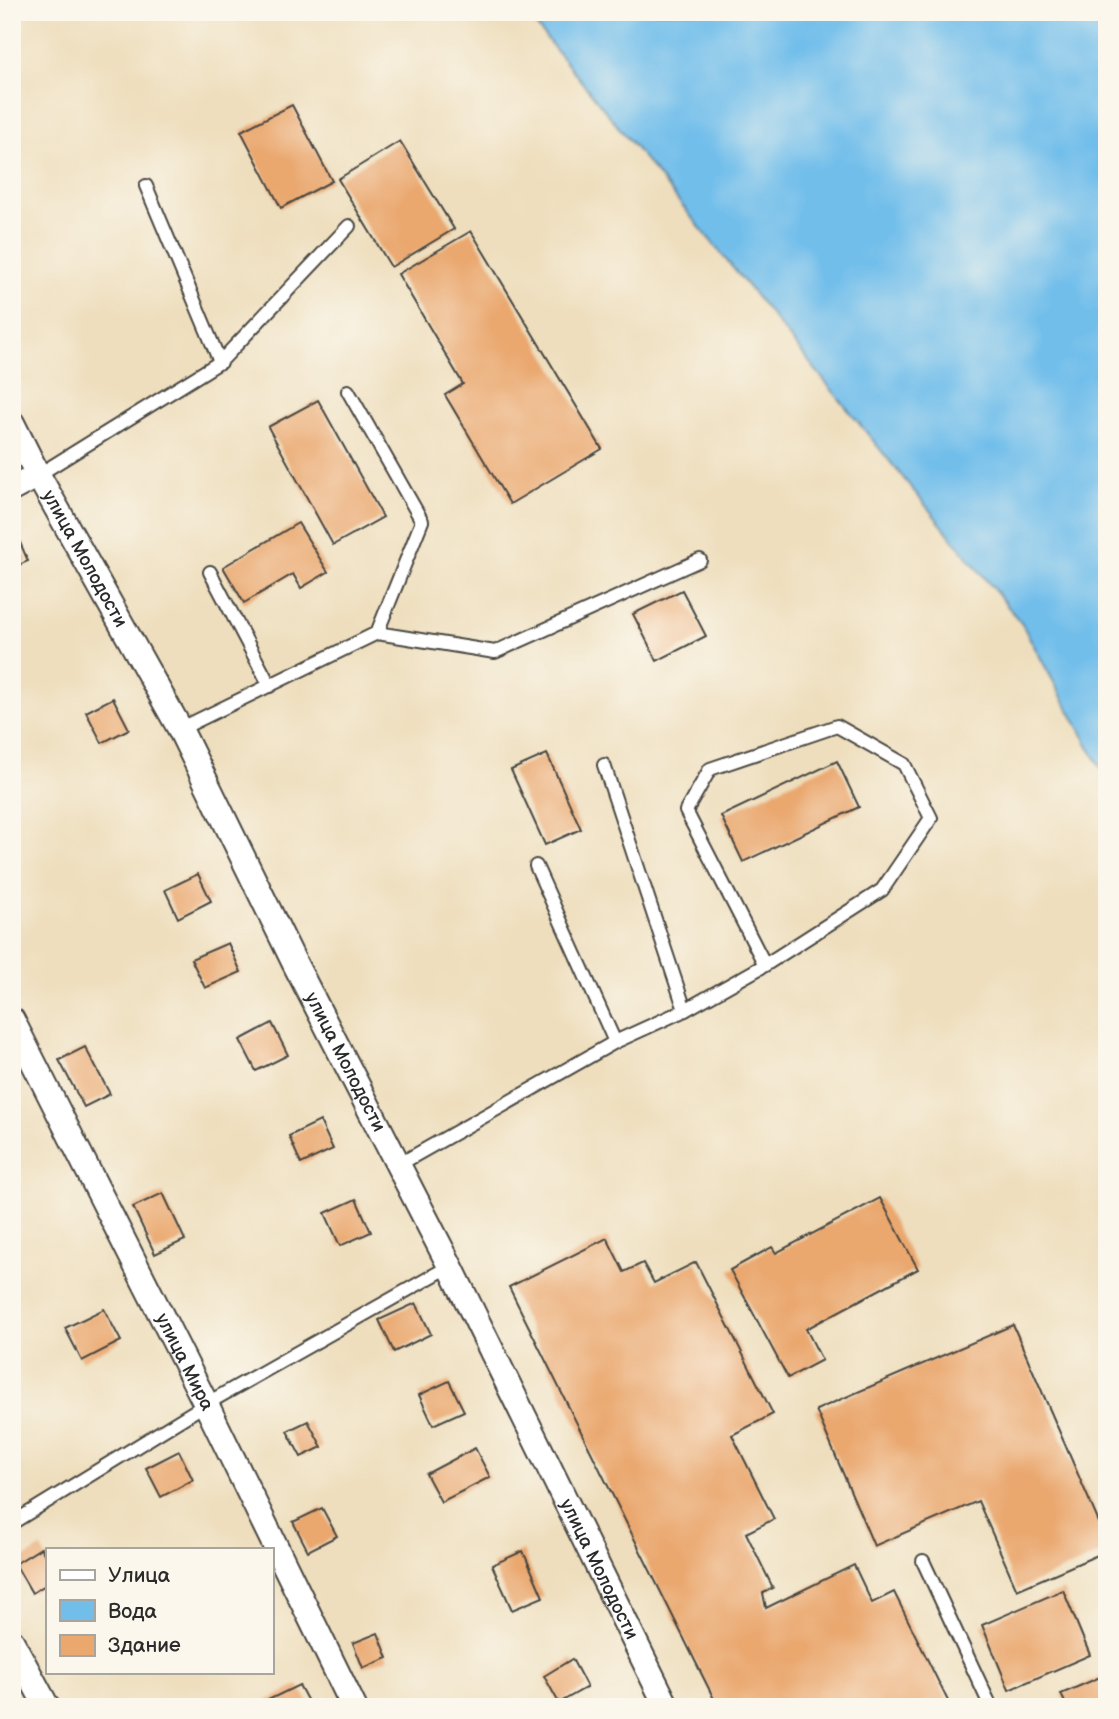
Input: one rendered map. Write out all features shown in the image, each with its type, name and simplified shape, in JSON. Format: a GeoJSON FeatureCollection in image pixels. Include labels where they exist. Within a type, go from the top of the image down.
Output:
{"type":"FeatureCollection","features":[{"type":"Feature","properties":{"kind":"street","name":"улица Молодости"},"geometry":{"type":"LineString","coordinates":[[12,423],[38,475],[180,729],[295,964],[450,1266],[667,1707]]}},
{"type":"Feature","properties":{"kind":"street"},"geometry":{"type":"LineString","coordinates":[[12,489],[38,475]]}},
{"type":"Feature","properties":{"kind":"street","name":"улица Мира"},"geometry":{"type":"LineString","coordinates":[[12,1020],[206,1404],[354,1707]]}},
{"type":"Feature","properties":{"kind":"street"},"geometry":{"type":"LineString","coordinates":[[12,1642],[47,1707]]}},
{"type":"Feature","properties":{"kind":"lane"},"geometry":{"type":"LineString","coordinates":[[146,186],[220,362]]}},
{"type":"Feature","properties":{"kind":"lane"},"geometry":{"type":"LineString","coordinates":[[38,475],[220,362],[349,226]]}},
{"type":"Feature","properties":{"kind":"lane"},"geometry":{"type":"LineString","coordinates":[[348,391],[422,521],[377,634]]}},
{"type":"Feature","properties":{"kind":"lane"},"geometry":{"type":"LineString","coordinates":[[180,729],[377,634],[495,652],[700,560]]}},
{"type":"Feature","properties":{"kind":"lane"},"geometry":{"type":"LineString","coordinates":[[210,572],[270,686]]}},
{"type":"Feature","properties":{"kind":"lane"},"geometry":{"type":"LineString","coordinates":[[398,1165],[615,1042],[685,1010],[765,965],[882,890],[931,818],[904,764],[837,726],[710,769],[686,811],[765,965]]}},
{"type":"Feature","properties":{"kind":"lane"},"geometry":{"type":"LineString","coordinates":[[604,765],[685,1010]]}},
{"type":"Feature","properties":{"kind":"lane"},"geometry":{"type":"LineString","coordinates":[[536,866],[615,1042]]}},
{"type":"Feature","properties":{"kind":"lane"},"geometry":{"type":"LineString","coordinates":[[12,1522],[206,1404],[450,1266]]}},
{"type":"Feature","properties":{"kind":"lane"},"geometry":{"type":"LineString","coordinates":[[923,1562],[991,1707]]}},
{"type":"Feature","properties":{"kind":"water"},"geometry":{"type":"Polygon","coordinates":[[[525,12],[1107,12],[1107,779],[1022,624],[525,12]]]}},
{"type":"Feature","properties":{"kind":"building"},"geometry":{"type":"Polygon","coordinates":[[[292,105],[332,181],[281,208],[241,131],[292,105]]]}},
{"type":"Feature","properties":{"kind":"building"},"geometry":{"type":"Polygon","coordinates":[[[400,141],[454,229],[391,267],[338,179],[400,141]]]}},
{"type":"Feature","properties":{"kind":"building"},"geometry":{"type":"Polygon","coordinates":[[[471,231],[602,449],[510,504],[445,395],[463,384],[398,274],[471,231]]]}},
{"type":"Feature","properties":{"kind":"building"},"geometry":{"type":"Polygon","coordinates":[[[318,400],[383,517],[333,545],[268,427],[318,400]]]}},
{"type":"Feature","properties":{"kind":"building"},"geometry":{"type":"Polygon","coordinates":[[[298,523],[328,572],[301,588],[293,574],[244,603],[223,567],[298,523]]]}},
{"type":"Feature","properties":{"kind":"building"},"geometry":{"type":"Polygon","coordinates":[[[12,524],[28,561],[12,568],[12,524]]]}},
{"type":"Feature","properties":{"kind":"building"},"geometry":{"type":"Polygon","coordinates":[[[682,590],[706,636],[657,661],[633,614],[682,590]]]}},
{"type":"Feature","properties":{"kind":"building"},"geometry":{"type":"Polygon","coordinates":[[[113,698],[129,729],[102,743],[86,712],[113,698]]]}},
{"type":"Feature","properties":{"kind":"building"},"geometry":{"type":"Polygon","coordinates":[[[547,754],[581,829],[545,845],[511,770],[547,754]]]}},
{"type":"Feature","properties":{"kind":"building"},"geometry":{"type":"Polygon","coordinates":[[[837,761],[859,807],[743,862],[721,816],[837,761]]]}},
{"type":"Feature","properties":{"kind":"building"},"geometry":{"type":"Polygon","coordinates":[[[198,874],[211,901],[178,918],[165,890],[198,874]]]}},
{"type":"Feature","properties":{"kind":"building"},"geometry":{"type":"Polygon","coordinates":[[[228,943],[241,972],[205,988],[191,959],[228,943]]]}},
{"type":"Feature","properties":{"kind":"building"},"geometry":{"type":"Polygon","coordinates":[[[272,1023],[288,1055],[256,1071],[240,1040],[272,1023]]]}},
{"type":"Feature","properties":{"kind":"building"},"geometry":{"type":"Polygon","coordinates":[[[85,1047],[110,1094],[84,1107],[59,1060],[85,1047]]]}},
{"type":"Feature","properties":{"kind":"building"},"geometry":{"type":"Polygon","coordinates":[[[320,1121],[333,1149],[301,1164],[289,1136],[320,1121]]]}},
{"type":"Feature","properties":{"kind":"building"},"geometry":{"type":"Polygon","coordinates":[[[163,1193],[185,1240],[155,1254],[133,1207],[163,1193]]]}},
{"type":"Feature","properties":{"kind":"building"},"geometry":{"type":"Polygon","coordinates":[[[880,1198],[918,1269],[806,1329],[822,1360],[788,1378],[730,1270],[772,1247],[776,1253],[880,1198]]]}},
{"type":"Feature","properties":{"kind":"building"},"geometry":{"type":"Polygon","coordinates":[[[356,1199],[371,1232],[340,1246],[325,1213],[356,1199]]]}},
{"type":"Feature","properties":{"kind":"building"},"geometry":{"type":"Polygon","coordinates":[[[607,1238],[624,1272],[643,1263],[654,1283],[696,1262],[773,1414],[732,1435],[774,1519],[746,1533],[773,1588],[763,1593],[766,1608],[854,1565],[872,1603],[894,1592],[949,1703],[941,1707],[718,1707],[509,1287],[607,1238]]]}},
{"type":"Feature","properties":{"kind":"building"},"geometry":{"type":"Polygon","coordinates":[[[416,1303],[431,1334],[394,1352],[379,1320],[416,1303]]]}},
{"type":"Feature","properties":{"kind":"building"},"geometry":{"type":"Polygon","coordinates":[[[104,1309],[121,1341],[82,1361],[65,1328],[104,1309]]]}},
{"type":"Feature","properties":{"kind":"building"},"geometry":{"type":"Polygon","coordinates":[[[1013,1325],[1107,1541],[1107,1551],[1017,1590],[978,1501],[874,1546],[816,1410],[1013,1325]]]}},
{"type":"Feature","properties":{"kind":"building"},"geometry":{"type":"Polygon","coordinates":[[[449,1381],[464,1411],[433,1425],[419,1395],[449,1381]]]}},
{"type":"Feature","properties":{"kind":"building"},"geometry":{"type":"Polygon","coordinates":[[[308,1421],[322,1447],[301,1457],[287,1431],[308,1421]]]}},
{"type":"Feature","properties":{"kind":"building"},"geometry":{"type":"Polygon","coordinates":[[[475,1448],[490,1477],[441,1502],[426,1474],[475,1448]]]}},
{"type":"Feature","properties":{"kind":"building"},"geometry":{"type":"Polygon","coordinates":[[[179,1451],[193,1480],[161,1497],[146,1468],[179,1451]]]}},
{"type":"Feature","properties":{"kind":"building"},"geometry":{"type":"Polygon","coordinates":[[[322,1508],[337,1536],[308,1551],[293,1522],[322,1508]]]}},
{"type":"Feature","properties":{"kind":"building"},"geometry":{"type":"Polygon","coordinates":[[[41,1548],[46,1557],[46,1585],[32,1593],[15,1564],[41,1548]]]}},
{"type":"Feature","properties":{"kind":"building"},"geometry":{"type":"Polygon","coordinates":[[[523,1551],[543,1597],[512,1610],[492,1565],[523,1551]]]}},
{"type":"Feature","properties":{"kind":"building"},"geometry":{"type":"Polygon","coordinates":[[[1063,1590],[1090,1655],[1009,1690],[982,1625],[1063,1590]]]}},
{"type":"Feature","properties":{"kind":"building"},"geometry":{"type":"Polygon","coordinates":[[[378,1633],[388,1658],[363,1668],[353,1643],[378,1633]]]}},
{"type":"Feature","properties":{"kind":"building"},"geometry":{"type":"Polygon","coordinates":[[[572,1659],[587,1687],[559,1703],[544,1676],[572,1659]]]}},
{"type":"Feature","properties":{"kind":"building"},"geometry":{"type":"Polygon","coordinates":[[[1107,1674],[1107,1707],[1067,1707],[1061,1694],[1107,1674]]]}},
{"type":"Feature","properties":{"kind":"building"},"geometry":{"type":"Polygon","coordinates":[[[299,1685],[311,1707],[269,1707],[266,1701],[299,1685]]]}}]}
